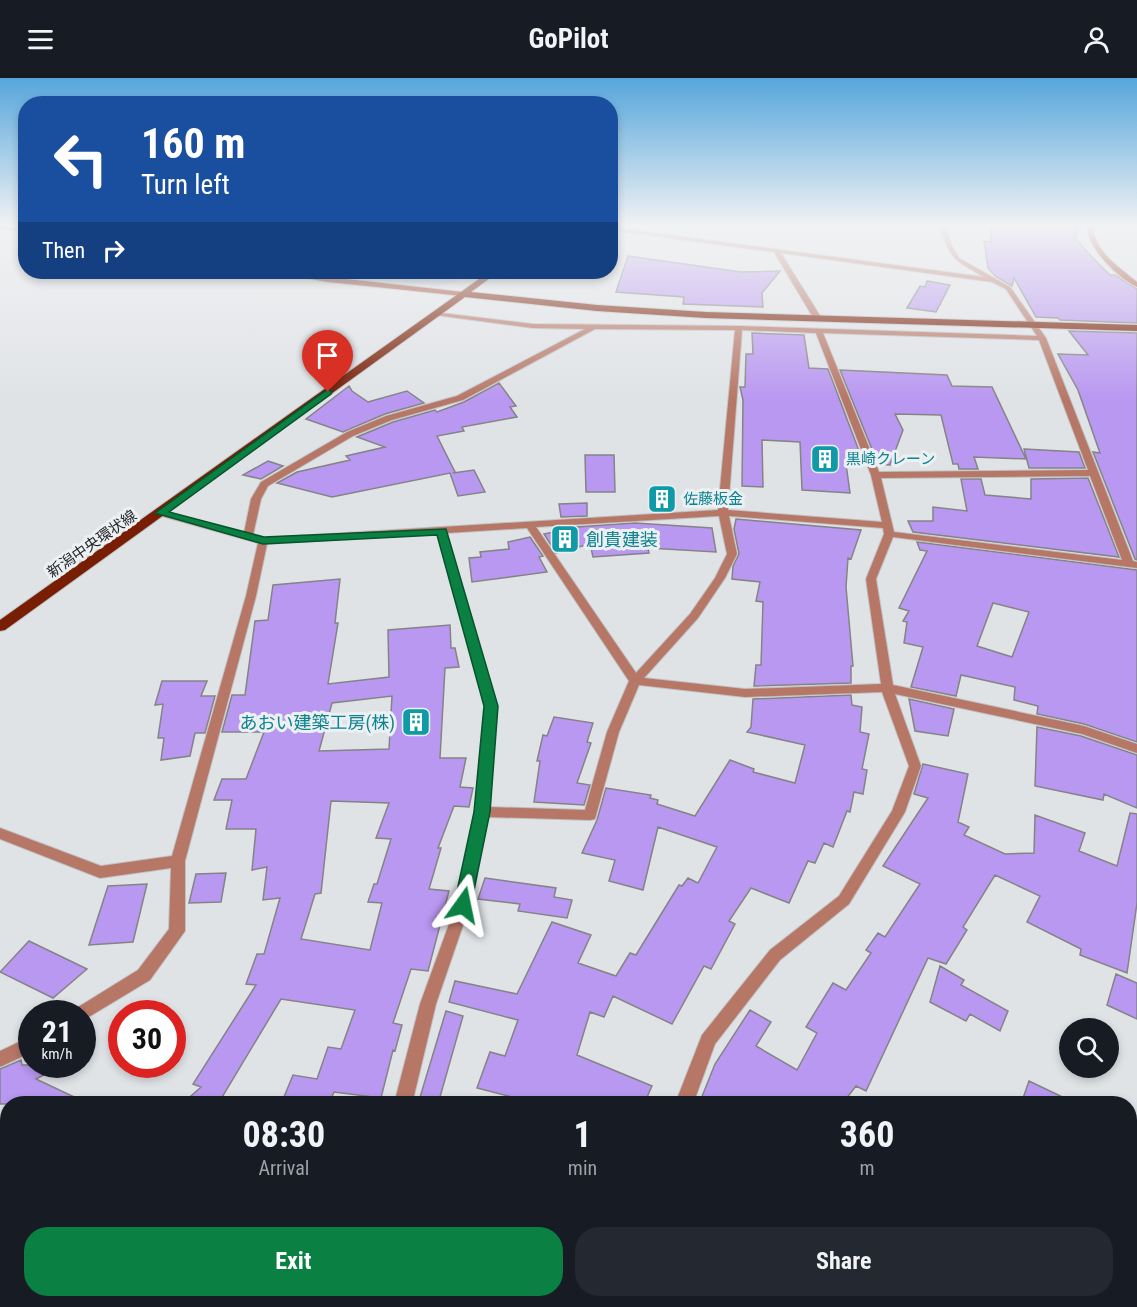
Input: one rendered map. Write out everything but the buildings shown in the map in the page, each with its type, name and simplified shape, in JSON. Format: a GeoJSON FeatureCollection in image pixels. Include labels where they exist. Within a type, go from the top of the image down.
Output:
{"type":"FeatureCollection","features":[{"type":"Feature","properties":{"kind":"main road","name":"新潟中央環状線"},"geometry":{"type":"LineString","coordinates":[[0,627],[477,284]]}},
{"type":"Feature","properties":{"kind":"main road"},"geometry":{"type":"LineString","coordinates":[[463,294],[619,310],[818,319],[1137,328]]}},
{"type":"Feature","properties":{"kind":"street"},"geometry":{"type":"LineString","coordinates":[[370,284],[463,294]]}},
{"type":"Feature","properties":{"kind":"street"},"geometry":{"type":"LineString","coordinates":[[797,284],[818,319]]}},
{"type":"Feature","properties":{"kind":"street"},"geometry":{"type":"LineString","coordinates":[[1003,284],[1008,288],[1042,338],[1094,473],[1133,565]]}},
{"type":"Feature","properties":{"kind":"street"},"geometry":{"type":"LineString","coordinates":[[435,314],[533,326],[739,328],[1042,338]]}},
{"type":"Feature","properties":{"kind":"street"},"geometry":{"type":"LineString","coordinates":[[248,536],[256,499],[264,484],[350,434],[389,418],[460,398],[596,326]]}},
{"type":"Feature","properties":{"kind":"street"},"geometry":{"type":"LineString","coordinates":[[482,812],[590,815],[613,732],[635,681],[694,616],[720,578],[732,554],[723,513],[739,328]]}},
{"type":"Feature","properties":{"kind":"street"},"geometry":{"type":"LineString","coordinates":[[687,1096],[708,1040],[775,955],[844,900],[898,812],[915,766],[887,688],[872,579],[888,530],[876,475],[819,332]]}},
{"type":"Feature","properties":{"kind":"street"},"geometry":{"type":"LineString","coordinates":[[876,475],[1094,473]]}},
{"type":"Feature","properties":{"kind":"street"},"geometry":{"type":"LineString","coordinates":[[161,513],[263,541],[442,532],[723,513],[808,518],[1133,565]]}},
{"type":"Feature","properties":{"kind":"street"},"geometry":{"type":"LineString","coordinates":[[530,525],[635,681],[745,693],[887,688],[1084,730],[1137,749]]}},
{"type":"Feature","properties":{"kind":"street"},"geometry":{"type":"LineString","coordinates":[[405,1096],[428,1004],[463,905],[482,812],[491,706],[442,532]]}},
{"type":"Feature","properties":{"kind":"street"},"geometry":{"type":"LineString","coordinates":[[96,1005],[144,975],[177,930],[178,861],[251,596],[263,541]]}},
{"type":"Feature","properties":{"kind":"street"},"geometry":{"type":"LineString","coordinates":[[0,833],[100,872],[178,861]]}},
{"type":"Feature","properties":{"kind":"street"},"geometry":{"type":"LineString","coordinates":[[0,1059],[18,1050]]}},
{"type":"Feature","properties":{"kind":"place","name":"黒崎クレーン"},"geometry":{"type":"Point","coordinates":[825,459]}},
{"type":"Feature","properties":{"kind":"place","name":"佐藤板金"},"geometry":{"type":"Point","coordinates":[662,499]}},
{"type":"Feature","properties":{"kind":"place","name":"創貴建装"},"geometry":{"type":"Point","coordinates":[565,539]}},
{"type":"Feature","properties":{"kind":"place","name":"あおい建築工房(株)"},"geometry":{"type":"Point","coordinates":[416,722]}},
{"type":"Feature","properties":{"kind":"route"},"geometry":{"type":"LineString","coordinates":[[328,392],[161,513],[263,541],[442,532],[491,706],[482,812],[463,905]]}}]}
